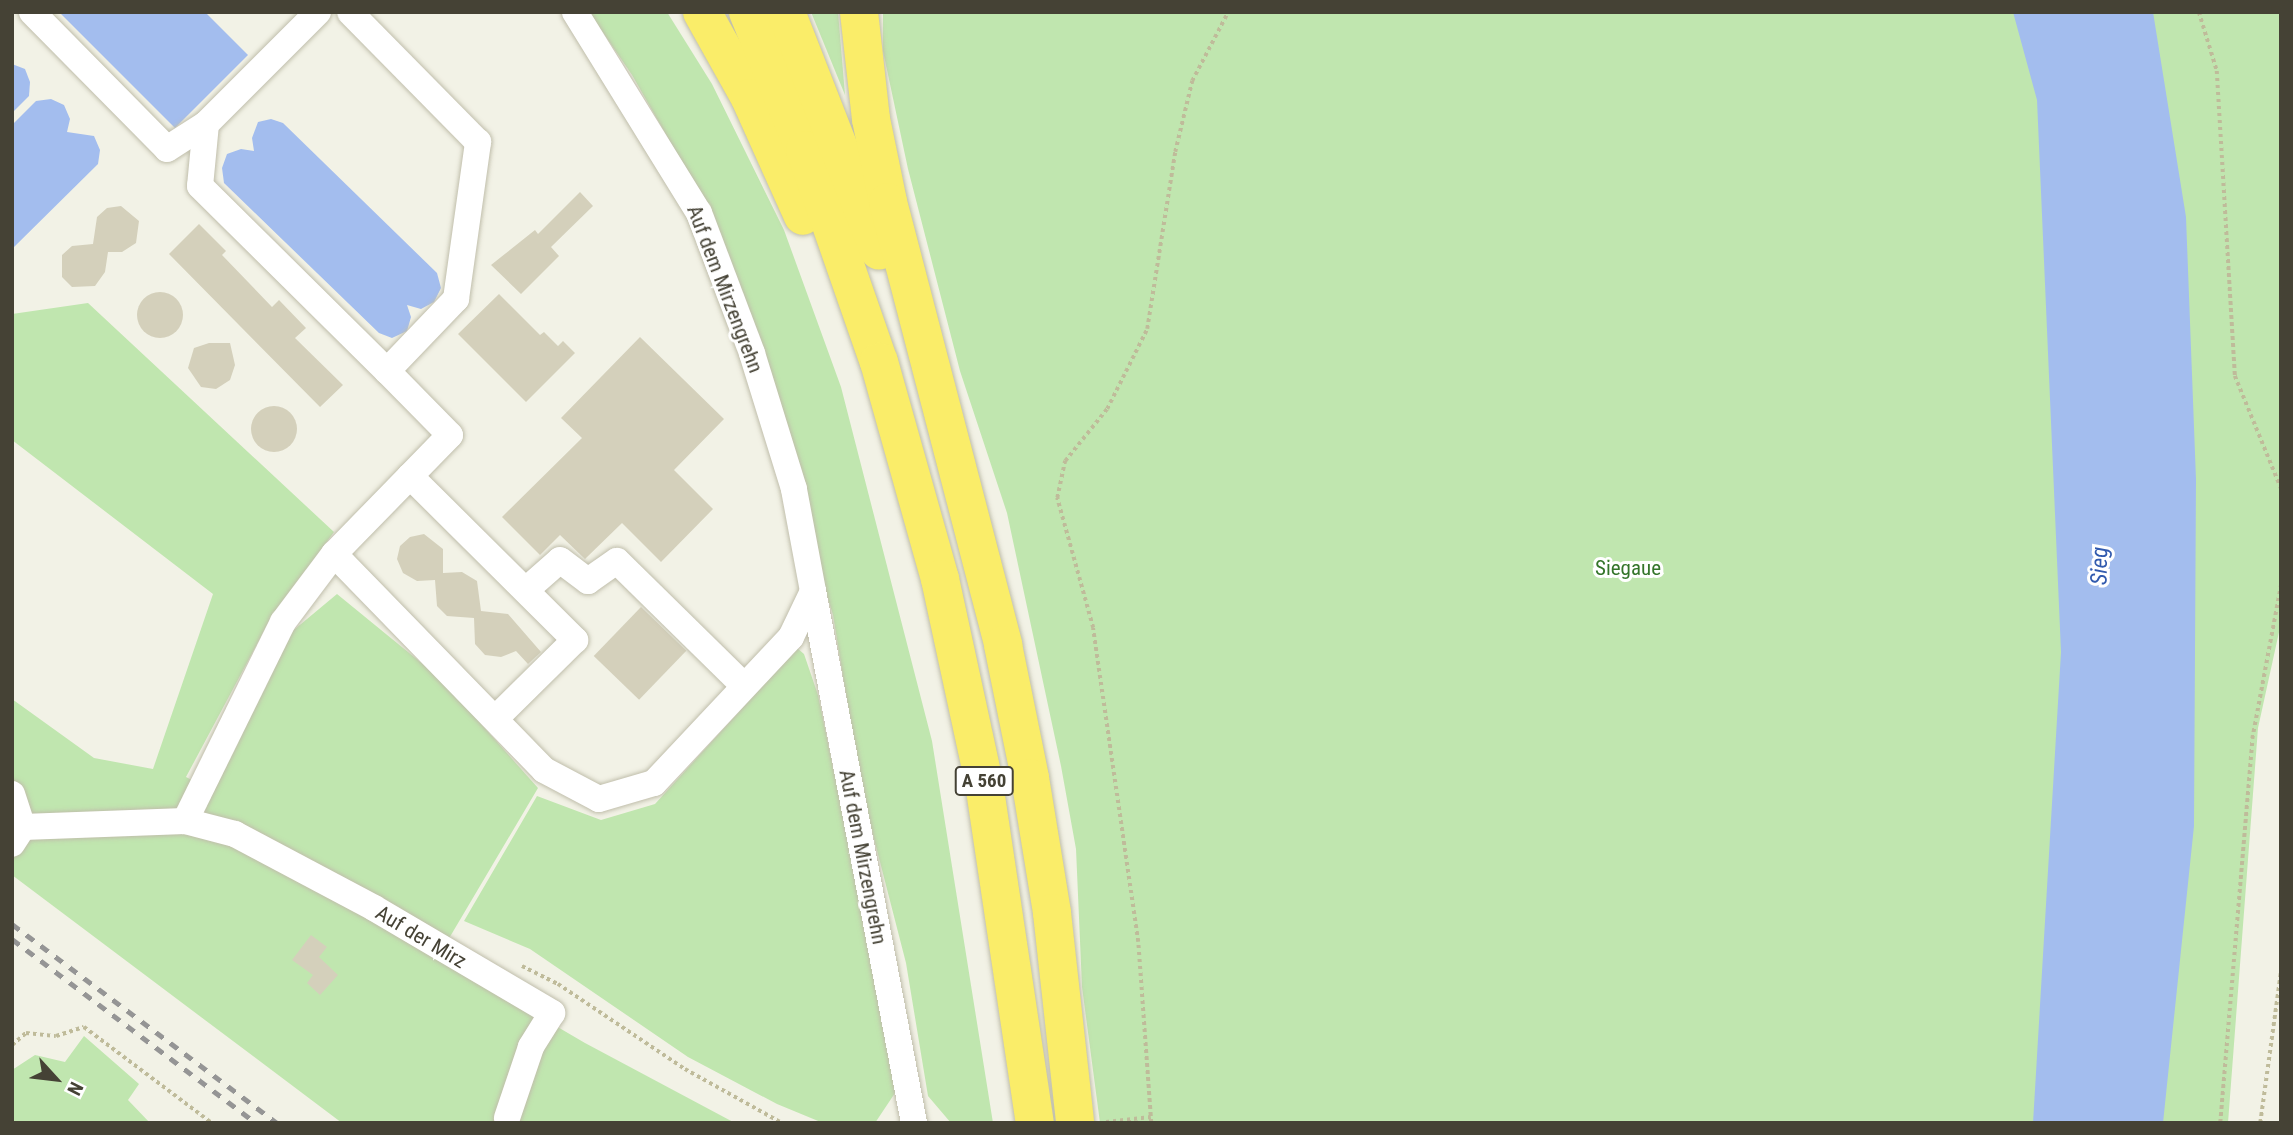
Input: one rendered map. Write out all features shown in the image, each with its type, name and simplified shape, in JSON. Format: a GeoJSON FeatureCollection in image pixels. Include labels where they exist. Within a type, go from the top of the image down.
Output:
{"type":"FeatureCollection","features":[{"type":"Feature","properties":{"kind":"highway"},"geometry":{"type":"LineString","coordinates":[[702,12],[750,98],[803,216],[940,579]]}},
{"type":"Feature","properties":{"kind":"highway"},"geometry":{"type":"LineString","coordinates":[[748,12],[805,150],[874,350],[940,579]]}},
{"type":"Feature","properties":{"kind":"highway"},"geometry":{"type":"LineString","coordinates":[[786,12],[931,383]]}},
{"type":"Feature","properties":{"kind":"highway"},"geometry":{"type":"LineString","coordinates":[[859,12],[871,119],[931,383],[970,513],[1012,685],[1052,913],[1075,1123]]}},
{"type":"Feature","properties":{"kind":"highway","name":"A 560"},"geometry":{"type":"LineString","coordinates":[[940,579],[984,782],[1035,1123]]}},
{"type":"Feature","properties":{"kind":"street"},"geometry":{"type":"LineString","coordinates":[[33,12],[167,149],[206,124],[318,12]]}},
{"type":"Feature","properties":{"kind":"street"},"geometry":{"type":"LineString","coordinates":[[350,12],[478,142],[456,299],[387,370]]}},
{"type":"Feature","properties":{"kind":"street","name":"Auf dem Mirzengrehn"},"geometry":{"type":"LineString","coordinates":[[575,12],[699,213],[752,353],[790,476],[914,1123]]}},
{"type":"Feature","properties":{"kind":"street"},"geometry":{"type":"LineString","coordinates":[[184,821],[283,622],[334,554],[450,435],[200,186],[206,124]]}},
{"type":"Feature","properties":{"kind":"street"},"geometry":{"type":"LineString","coordinates":[[410,476],[575,640],[496,718]]}},
{"type":"Feature","properties":{"kind":"street"},"geometry":{"type":"LineString","coordinates":[[334,554],[544,770],[599,799],[654,783],[791,638],[813,591]]}},
{"type":"Feature","properties":{"kind":"street"},"geometry":{"type":"LineString","coordinates":[[526,590],[560,560],[588,581],[617,561],[744,686]]}},
{"type":"Feature","properties":{"kind":"street","name":"Auf der Mirz"},"geometry":{"type":"LineString","coordinates":[[12,794],[18,835],[184,821],[235,834],[374,908],[552,1013],[531,1047],[507,1118]]}},
{"type":"Feature","properties":{"kind":"path"},"geometry":{"type":"LineString","coordinates":[[1151,1123],[1138,942],[1095,642],[1057,498],[1065,461],[1107,409],[1147,329],[1175,152],[1192,81],[1228,12]]}},
{"type":"Feature","properties":{"kind":"path"},"geometry":{"type":"LineString","coordinates":[[2199,12],[2217,71],[2235,376],[2281,488]]}},
{"type":"Feature","properties":{"kind":"path"},"geometry":{"type":"LineString","coordinates":[[2220,1123],[2252,739],[2281,585]]}},
{"type":"Feature","properties":{"kind":"path"},"geometry":{"type":"LineString","coordinates":[[514,961],[558,984],[685,1069],[782,1123]]}},
{"type":"Feature","properties":{"kind":"path"},"geometry":{"type":"LineString","coordinates":[[2260,1123],[2281,969]]}},
{"type":"Feature","properties":{"kind":"path"},"geometry":{"type":"LineString","coordinates":[[12,1045],[26,1033],[56,1036],[84,1027],[212,1123]]}},
{"type":"Feature","properties":{"kind":"path"},"geometry":{"type":"LineString","coordinates":[[1106,1122],[1151,1117]]}},
{"type":"Feature","properties":{"kind":"green space"},"geometry":{"type":"Polygon","coordinates":[[[589,12],[667,12],[712,84],[784,230],[841,387],[932,741],[993,1123],[951,1123],[928,1096],[906,963],[862,792],[833,615],[709,210],[632,75],[589,12]]]}},
{"type":"Feature","properties":{"kind":"green space"},"geometry":{"type":"Polygon","coordinates":[[[811,12],[838,12],[845,95],[811,12]]]}},
{"type":"Feature","properties":{"kind":"green space","name":"Siegaue"},"geometry":{"type":"Polygon","coordinates":[[[883,12],[2281,12],[2281,623],[2258,728],[2228,1123],[1100,1123],[1082,987],[1076,849],[1061,766],[1007,513],[960,371],[908,169],[883,51],[883,12]]]}},
{"type":"Feature","properties":{"kind":"green space"},"geometry":{"type":"Polygon","coordinates":[[[88,303],[334,532],[272,616],[186,777],[209,789],[289,634],[337,594],[441,679],[538,788],[438,957],[585,1043],[735,1123],[342,1123],[12,875],[12,699],[94,758],[153,769],[213,594],[12,440],[12,314],[88,303]]]}},
{"type":"Feature","properties":{"kind":"green space"},"geometry":{"type":"Polygon","coordinates":[[[797,648],[804,654],[818,695],[899,1087],[875,1123],[823,1123],[777,1104],[688,1057],[530,949],[464,921],[537,796],[601,820],[655,804],[797,648]]]}},
{"type":"Feature","properties":{"kind":"green space"},"geometry":{"type":"Polygon","coordinates":[[[84,1036],[139,1084],[128,1100],[150,1123],[12,1123],[12,1070],[35,1055],[65,1062],[84,1036]]]}},
{"type":"Feature","properties":{"kind":"water"},"geometry":{"type":"Polygon","coordinates":[[[59,12],[205,12],[248,55],[175,128],[59,12]]]}},
{"type":"Feature","properties":{"kind":"water","name":"Sieg"},"geometry":{"type":"Polygon","coordinates":[[[2013,12],[2153,12],[2186,217],[2196,479],[2194,826],[2163,1123],[2033,1123],[2061,652],[2037,100],[2013,12]]]}},
{"type":"Feature","properties":{"kind":"water"},"geometry":{"type":"Polygon","coordinates":[[[12,64],[25,69],[30,82],[29,96],[12,113],[12,64]]]}},
{"type":"Feature","properties":{"kind":"water"},"geometry":{"type":"Polygon","coordinates":[[[51,99],[64,105],[70,119],[67,132],[94,136],[100,150],[98,164],[12,249],[12,125],[36,101],[51,99]]]}},
{"type":"Feature","properties":{"kind":"water"},"geometry":{"type":"Polygon","coordinates":[[[271,119],[283,123],[437,273],[441,288],[434,302],[421,309],[407,305],[411,317],[407,331],[392,338],[379,333],[224,183],[222,168],[227,154],[241,149],[254,151],[252,138],[258,122],[271,119]]]}},
{"type":"Feature","properties":{"kind":"building"},"geometry":{"type":"Polygon","coordinates":[[[580,192],[593,206],[551,247],[559,256],[521,294],[491,265],[535,230],[538,234],[580,192]]]}},
{"type":"Feature","properties":{"kind":"building"},"geometry":{"type":"Polygon","coordinates":[[[121,206],[139,221],[136,243],[122,252],[108,252],[105,272],[95,286],[72,287],[62,277],[62,255],[72,246],[93,244],[97,217],[107,208],[121,206]]]}},
{"type":"Feature","properties":{"kind":"building"},"geometry":{"type":"Polygon","coordinates":[[[199,224],[226,251],[222,255],[272,307],[279,300],[306,328],[295,338],[343,385],[320,407],[169,254],[199,224]]]}},
{"type":"Feature","properties":{"kind":"building"},"geometry":{"type":"Polygon","coordinates":[[[160,292],[177,298],[183,315],[177,332],[160,338],[143,332],[137,315],[143,298],[160,292]]]}},
{"type":"Feature","properties":{"kind":"building"},"geometry":{"type":"Polygon","coordinates":[[[499,294],[540,335],[544,332],[558,346],[563,341],[575,353],[526,402],[458,334],[499,294]]]}},
{"type":"Feature","properties":{"kind":"building"},"geometry":{"type":"Polygon","coordinates":[[[640,337],[724,419],[674,470],[713,509],[661,562],[622,523],[585,559],[560,535],[540,555],[502,517],[582,438],[561,418],[640,337]]]}},
{"type":"Feature","properties":{"kind":"building"},"geometry":{"type":"Polygon","coordinates":[[[209,343],[230,343],[235,365],[230,380],[216,389],[201,387],[188,368],[194,348],[209,343]]]}},
{"type":"Feature","properties":{"kind":"building"},"geometry":{"type":"Polygon","coordinates":[[[274,406],[283,407],[290,413],[296,420],[296,438],[290,445],[283,451],[274,452],[265,451],[258,445],[252,438],[251,429],[252,420],[258,413],[265,407],[274,406]]]}},
{"type":"Feature","properties":{"kind":"building"},"geometry":{"type":"Polygon","coordinates":[[[424,534],[443,549],[443,573],[462,572],[477,581],[481,611],[508,614],[541,652],[528,664],[516,651],[501,657],[485,655],[475,644],[474,618],[447,616],[437,606],[435,580],[417,581],[403,573],[397,559],[400,546],[410,537],[424,534]]]}},
{"type":"Feature","properties":{"kind":"building"},"geometry":{"type":"Polygon","coordinates":[[[641,607],[686,651],[639,700],[594,656],[641,607]]]}},
{"type":"Feature","properties":{"kind":"building"},"geometry":{"type":"Polygon","coordinates":[[[311,935],[327,947],[319,957],[338,975],[320,995],[307,983],[313,975],[292,960],[311,935]]]}},
{"type":"Feature","properties":{"kind":"railway"},"geometry":{"type":"LineString","coordinates":[[12,924],[277,1123]]}},
{"type":"Feature","properties":{"kind":"railway"},"geometry":{"type":"LineString","coordinates":[[12,939],[256,1123]]}}]}
